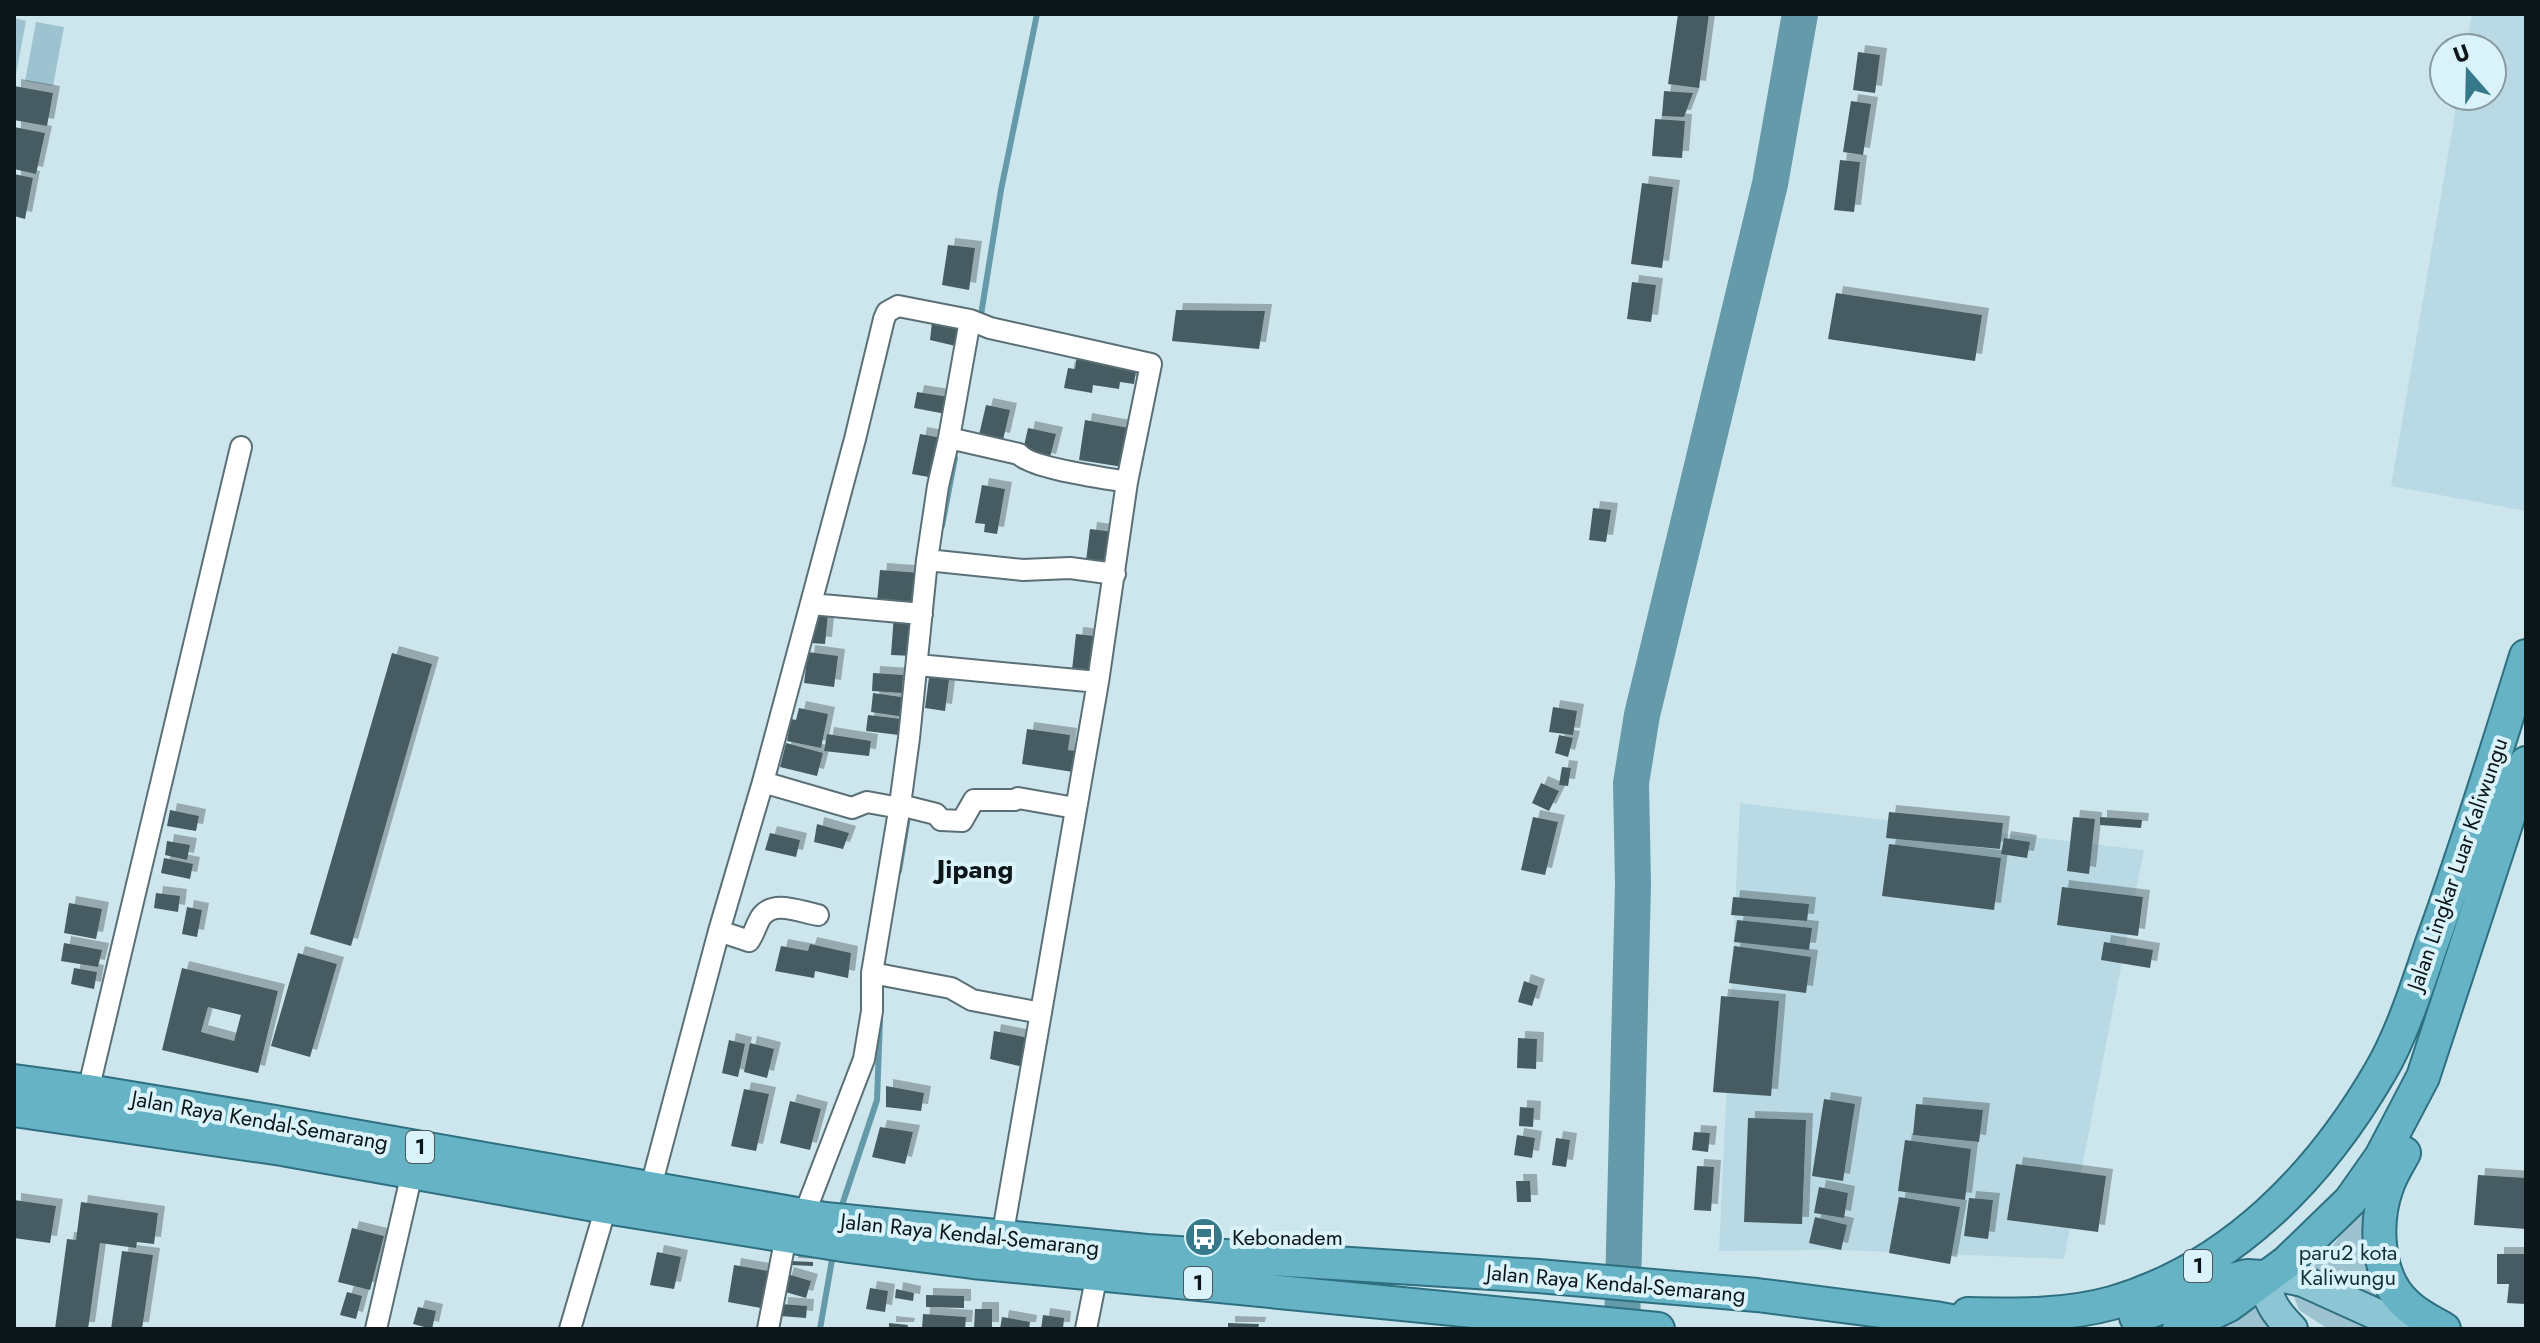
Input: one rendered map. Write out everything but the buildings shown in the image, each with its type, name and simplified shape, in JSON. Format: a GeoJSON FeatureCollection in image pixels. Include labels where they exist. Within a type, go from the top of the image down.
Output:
{"type":"FeatureCollection","features":[{"type":"Feature","properties":{"kind":"highway","name":"Jalan Lingkar Luar Kaliwungu"},"geometry":{"type":"LineString","coordinates":[[2382,1070],[2423,969],[2466,848],[2526,656]]}},
{"type":"Feature","properties":{"kind":"highway","name":"Jalan Lingkar Luar Kaliwungu"},"geometry":{"type":"LineString","coordinates":[[2423,1077],[2526,763]]}},
{"type":"Feature","properties":{"kind":"highway","name":"1"},"geometry":{"type":"LineString","coordinates":[[2265,1277],[2276,1245],[2288,1224],[2372,1118],[2382,1070]]}},
{"type":"Feature","properties":{"kind":"highway","name":"1"},"geometry":{"type":"LineString","coordinates":[[1935,1318],[1962,1314],[2046,1314],[2082,1309],[2138,1294],[2192,1270],[2215,1257],[2258,1224],[2309,1174],[2382,1070]]}},
{"type":"Feature","properties":{"kind":"highway","name":"1"},"geometry":{"type":"LineString","coordinates":[[2179,1329],[2229,1305],[2306,1246],[2350,1201],[2381,1157],[2423,1077]]}},
{"type":"Feature","properties":{"kind":"highway"},"geometry":{"type":"LineString","coordinates":[[2423,1077],[2419,1117],[2387,1187],[2379,1237],[2383,1259],[2396,1292],[2407,1306],[2444,1329]]}},
{"type":"Feature","properties":{"kind":"highway","name":"Jalan Raya Kendal-Semarang"},"geometry":{"type":"LineString","coordinates":[[14,1081],[412,1145],[650,1190],[973,1262],[1545,1321],[1658,1329]]}},
{"type":"Feature","properties":{"kind":"highway","name":"Jalan Raya Kendal-Semarang"},"geometry":{"type":"LineString","coordinates":[[14,1110],[282,1149],[606,1207],[822,1230],[1002,1238],[1147,1251],[1519,1274],[1757,1295],[1935,1318]]}},
{"type":"Feature","properties":{"kind":"highway"},"geometry":{"type":"LineString","coordinates":[[2085,1329],[2133,1318],[2231,1280],[2247,1276],[2265,1277]]}},
{"type":"Feature","properties":{"kind":"highway"},"geometry":{"type":"LineString","coordinates":[[1935,1318],[1993,1329]]}},
{"type":"Feature","properties":{"kind":"main road"},"geometry":{"type":"LineString","coordinates":[[2292,1329],[2270,1303],[2265,1277],[2303,1281],[2409,1329]]}},
{"type":"Feature","properties":{"kind":"street"},"geometry":{"type":"LineString","coordinates":[[650,1190],[719,931],[763,782],[887,312],[898,306],[1151,364],[1127,482],[1098,682],[1002,1238]]}},
{"type":"Feature","properties":{"kind":"street"},"geometry":{"type":"LineString","coordinates":[[768,1329],[822,1230],[864,1059],[880,975],[925,665],[922,614],[934,561],[938,486],[958,439],[976,322]]}},
{"type":"Feature","properties":{"kind":"street"},"geometry":{"type":"LineString","coordinates":[[958,439],[1019,454],[1024,460],[1051,467],[1127,482]]}},
{"type":"Feature","properties":{"kind":"street"},"geometry":{"type":"LineString","coordinates":[[88,1091],[241,447]]}},
{"type":"Feature","properties":{"kind":"street"},"geometry":{"type":"LineString","coordinates":[[934,561],[1023,570],[1070,568],[1115,574]]}},
{"type":"Feature","properties":{"kind":"street"},"geometry":{"type":"LineString","coordinates":[[811,604],[922,614]]}},
{"type":"Feature","properties":{"kind":"street"},"geometry":{"type":"LineString","coordinates":[[925,665],[1098,682]]}},
{"type":"Feature","properties":{"kind":"street"},"geometry":{"type":"LineString","coordinates":[[763,782],[852,808],[867,802],[906,807],[936,814],[941,820],[962,821],[974,800],[1018,798],[1075,808]]}},
{"type":"Feature","properties":{"kind":"street"},"geometry":{"type":"LineString","coordinates":[[719,931],[749,941],[760,918],[772,908],[818,915]]}},
{"type":"Feature","properties":{"kind":"street"},"geometry":{"type":"LineString","coordinates":[[880,975],[951,988],[972,1000],[1041,1013]]}},
{"type":"Feature","properties":{"kind":"street"},"geometry":{"type":"LineString","coordinates":[[376,1329],[412,1173]]}},
{"type":"Feature","properties":{"kind":"street"},"geometry":{"type":"LineString","coordinates":[[570,1329],[606,1207]]}},
{"type":"Feature","properties":{"kind":"street"},"geometry":{"type":"LineString","coordinates":[[1086,1329],[1097,1274]]}},
{"type":"Feature","properties":{"kind":"shaded area"},"geometry":{"type":"Polygon","coordinates":[[[2472,14],[2526,14],[2526,511],[2391,486],[2455,112],[2508,112],[2508,32],[2469,32],[2472,14]]]}},
{"type":"Feature","properties":{"kind":"shaded area"},"geometry":{"type":"Polygon","coordinates":[[[1740,803],[2144,850],[2064,1259],[1841,1250],[1719,1251],[1740,803]]]}},
{"type":"Feature","properties":{"kind":"green space"},"geometry":{"type":"Polygon","coordinates":[[[14,18],[26,21],[15,79],[14,79],[14,18]]]}},
{"type":"Feature","properties":{"kind":"green space"},"geometry":{"type":"Polygon","coordinates":[[[36,22],[64,27],[53,86],[25,81],[36,22]]]}},
{"type":"Feature","properties":{"kind":"green space","name":"paru2 kota Kaliwungu"},"geometry":{"type":"Polygon","coordinates":[[[2385,1170],[2371,1228],[2425,1327],[2308,1272],[2330,1250],[2385,1170]]]}},
{"type":"Feature","properties":{"kind":"green space"},"geometry":{"type":"Polygon","coordinates":[[[2292,1291],[2386,1329],[2328,1329],[2299,1310],[2292,1291]]]}},
{"type":"Feature","properties":{"kind":"green space"},"geometry":{"type":"Polygon","coordinates":[[[2258,1298],[2314,1329],[2189,1329],[2258,1298]]]}},
{"type":"Feature","properties":{"kind":"waterway"},"geometry":{"type":"LineString","coordinates":[[980,321],[1001,190],[1037,14]]}},
{"type":"Feature","properties":{"kind":"waterway"},"geometry":{"type":"LineString","coordinates":[[1622,1329],[1633,884],[1631,783],[1642,715],[1770,184],[1800,14]]}},
{"type":"Feature","properties":{"kind":"waterway"},"geometry":{"type":"LineString","coordinates":[[942,526],[955,458]]}},
{"type":"Feature","properties":{"kind":"waterway"},"geometry":{"type":"LineString","coordinates":[[899,871],[909,811]]}},
{"type":"Feature","properties":{"kind":"waterway"},"geometry":{"type":"LineString","coordinates":[[840,1211],[877,1100],[880,1020]]}},
{"type":"Feature","properties":{"kind":"waterway"},"geometry":{"type":"LineString","coordinates":[[820,1329],[833,1254]]}},
{"type":"Feature","properties":{"kind":"place","name":"Kebonadem"},"geometry":{"type":"Point","coordinates":[1204,1237]}},
{"type":"Feature","properties":{"kind":"district","name":"Jipang"},"geometry":{"type":"Point","coordinates":[975,869]}}]}
